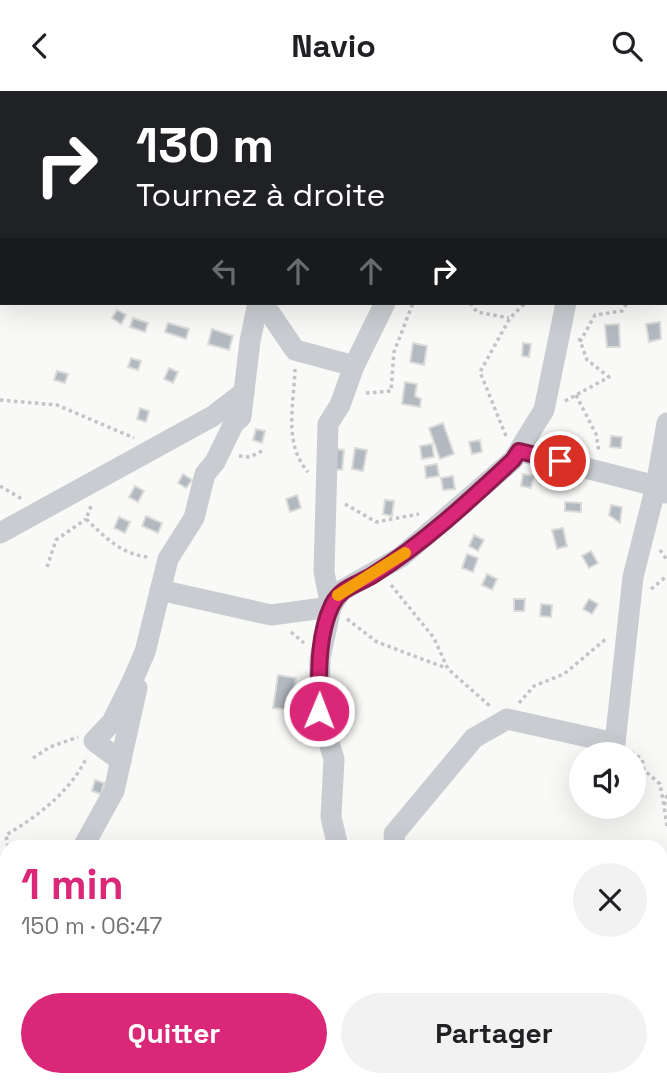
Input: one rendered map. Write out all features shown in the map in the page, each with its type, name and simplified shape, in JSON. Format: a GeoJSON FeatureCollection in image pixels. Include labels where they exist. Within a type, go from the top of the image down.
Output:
{"type":"FeatureCollection","features":[{"type":"Feature","properties":{"kind":"street"},"geometry":{"type":"LineString","coordinates":[[87,840],[114,790],[168,559],[194,518],[205,474],[215,462],[234,423],[242,417],[260,305]]}},
{"type":"Feature","properties":{"kind":"street"},"geometry":{"type":"LineString","coordinates":[[261,305],[295,350],[354,366]]}},
{"type":"Feature","properties":{"kind":"street"},"geometry":{"type":"LineString","coordinates":[[331,607],[324,572],[328,425],[384,305]]}},
{"type":"Feature","properties":{"kind":"street"},"geometry":{"type":"LineString","coordinates":[[336,840],[331,817],[334,759],[319,711],[320,658],[331,607],[341,591],[385,567],[463,506],[516,456],[544,410],[566,305]]}},
{"type":"Feature","properties":{"kind":"street"},"geometry":{"type":"LineString","coordinates":[[0,533],[212,416],[244,392]]}},
{"type":"Feature","properties":{"kind":"street"},"geometry":{"type":"LineString","coordinates":[[615,742],[633,577],[661,490],[667,423]]}},
{"type":"Feature","properties":{"kind":"street"},"geometry":{"type":"LineString","coordinates":[[516,456],[601,471],[661,490]]}},
{"type":"Feature","properties":{"kind":"street"},"geometry":{"type":"LineString","coordinates":[[160,590],[271,615],[331,607]]}},
{"type":"Feature","properties":{"kind":"street"},"geometry":{"type":"LineString","coordinates":[[121,761],[94,741],[111,722],[145,652]]}},
{"type":"Feature","properties":{"kind":"street"},"geometry":{"type":"LineString","coordinates":[[394,840],[394,834],[474,738],[507,719],[610,742]]}},
{"type":"Feature","properties":{"kind":"path"},"geometry":{"type":"LineString","coordinates":[[346,390],[370,394],[391,391],[394,352],[412,305]]}},
{"type":"Feature","properties":{"kind":"path"},"geometry":{"type":"LineString","coordinates":[[472,305],[477,312],[510,318]]}},
{"type":"Feature","properties":{"kind":"path"},"geometry":{"type":"LineString","coordinates":[[516,456],[480,372],[510,318],[523,305]]}},
{"type":"Feature","properties":{"kind":"path"},"geometry":{"type":"LineString","coordinates":[[544,410],[609,377],[587,360],[567,305]]}},
{"type":"Feature","properties":{"kind":"path"},"geometry":{"type":"LineString","coordinates":[[580,342],[595,315],[622,311],[626,305]]}},
{"type":"Feature","properties":{"kind":"path"},"geometry":{"type":"LineString","coordinates":[[295,350],[291,441],[299,462],[326,493],[376,522],[423,514]]}},
{"type":"Feature","properties":{"kind":"path"},"geometry":{"type":"LineString","coordinates":[[576,395],[596,434],[601,471]]}},
{"type":"Feature","properties":{"kind":"path"},"geometry":{"type":"LineString","coordinates":[[0,400],[57,405],[153,448]]}},
{"type":"Feature","properties":{"kind":"path"},"geometry":{"type":"LineString","coordinates":[[47,567],[56,540],[86,519],[104,475]]}},
{"type":"Feature","properties":{"kind":"path"},"geometry":{"type":"LineString","coordinates":[[86,519],[128,555],[168,559]]}},
{"type":"Feature","properties":{"kind":"path"},"geometry":{"type":"LineString","coordinates":[[385,567],[391,586],[434,638],[448,669]]}},
{"type":"Feature","properties":{"kind":"path"},"geometry":{"type":"LineString","coordinates":[[331,607],[377,642],[448,669],[480,699],[507,719],[534,686],[564,674],[614,633],[628,635]]}},
{"type":"Feature","properties":{"kind":"path"},"geometry":{"type":"LineString","coordinates":[[271,615],[320,658]]}},
{"type":"Feature","properties":{"kind":"path"},"geometry":{"type":"LineString","coordinates":[[7,840],[6,835],[40,815],[49,802],[69,785],[94,741],[80,736],[50,747],[33,758]]}},
{"type":"Feature","properties":{"kind":"path"},"geometry":{"type":"LineString","coordinates":[[646,771],[660,784],[667,826]]}},
{"type":"Feature","properties":{"kind":"path"},"geometry":{"type":"LineString","coordinates":[[664,806],[667,795]]}},
{"type":"Feature","properties":{"kind":"building"},"geometry":{"type":"Polygon","coordinates":[[[117,310],[126,315],[121,324],[112,318],[117,310]]]}},
{"type":"Feature","properties":{"kind":"building"},"geometry":{"type":"Polygon","coordinates":[[[133,318],[148,323],[145,332],[130,327],[133,318]]]}},
{"type":"Feature","properties":{"kind":"building"},"geometry":{"type":"Polygon","coordinates":[[[660,322],[661,339],[649,342],[646,324],[660,322]]]}},
{"type":"Feature","properties":{"kind":"building"},"geometry":{"type":"Polygon","coordinates":[[[168,323],[189,329],[186,339],[165,332],[168,323]]]}},
{"type":"Feature","properties":{"kind":"building"},"geometry":{"type":"Polygon","coordinates":[[[619,324],[620,347],[607,347],[605,325],[619,324]]]}},
{"type":"Feature","properties":{"kind":"building"},"geometry":{"type":"Polygon","coordinates":[[[212,329],[233,336],[229,350],[208,344],[212,329]]]}},
{"type":"Feature","properties":{"kind":"building"},"geometry":{"type":"Polygon","coordinates":[[[413,343],[427,346],[424,365],[410,362],[413,343]]]}},
{"type":"Feature","properties":{"kind":"building"},"geometry":{"type":"Polygon","coordinates":[[[523,343],[531,344],[529,357],[522,356],[523,343]]]}},
{"type":"Feature","properties":{"kind":"building"},"geometry":{"type":"Polygon","coordinates":[[[131,358],[141,361],[138,370],[128,367],[131,358]]]}},
{"type":"Feature","properties":{"kind":"building"},"geometry":{"type":"Polygon","coordinates":[[[169,368],[178,372],[173,383],[164,379],[169,368]]]}},
{"type":"Feature","properties":{"kind":"building"},"geometry":{"type":"Polygon","coordinates":[[[57,371],[68,374],[65,383],[54,380],[57,371]]]}},
{"type":"Feature","properties":{"kind":"building"},"geometry":{"type":"Polygon","coordinates":[[[405,382],[417,384],[415,396],[421,399],[420,407],[402,404],[405,382]]]}},
{"type":"Feature","properties":{"kind":"building"},"geometry":{"type":"Polygon","coordinates":[[[140,408],[149,411],[146,422],[137,419],[140,408]]]}},
{"type":"Feature","properties":{"kind":"building"},"geometry":{"type":"Polygon","coordinates":[[[443,423],[454,454],[440,459],[429,428],[443,423]]]}},
{"type":"Feature","properties":{"kind":"building"},"geometry":{"type":"Polygon","coordinates":[[[256,429],[265,431],[262,443],[253,440],[256,429]]]}},
{"type":"Feature","properties":{"kind":"building"},"geometry":{"type":"Polygon","coordinates":[[[611,436],[622,437],[621,448],[610,447],[611,436]]]}},
{"type":"Feature","properties":{"kind":"building"},"geometry":{"type":"Polygon","coordinates":[[[480,440],[482,452],[472,454],[469,442],[480,440]]]}},
{"type":"Feature","properties":{"kind":"building"},"geometry":{"type":"Polygon","coordinates":[[[432,444],[434,457],[422,459],[420,446],[432,444]]]}},
{"type":"Feature","properties":{"kind":"building"},"geometry":{"type":"Polygon","coordinates":[[[355,448],[367,450],[363,471],[352,469],[355,448]]]}},
{"type":"Feature","properties":{"kind":"building"},"geometry":{"type":"Polygon","coordinates":[[[335,449],[344,450],[342,470],[333,469],[335,449]]]}},
{"type":"Feature","properties":{"kind":"building"},"geometry":{"type":"Polygon","coordinates":[[[437,464],[439,476],[426,478],[425,466],[437,464]]]}},
{"type":"Feature","properties":{"kind":"building"},"geometry":{"type":"Polygon","coordinates":[[[183,474],[192,480],[186,488],[178,483],[183,474]]]}},
{"type":"Feature","properties":{"kind":"building"},"geometry":{"type":"Polygon","coordinates":[[[523,474],[534,476],[531,488],[521,486],[523,474]]]}},
{"type":"Feature","properties":{"kind":"building"},"geometry":{"type":"Polygon","coordinates":[[[453,476],[455,489],[443,490],[441,478],[453,476]]]}},
{"type":"Feature","properties":{"kind":"building"},"geometry":{"type":"Polygon","coordinates":[[[135,486],[144,491],[138,502],[129,497],[135,486]]]}},
{"type":"Feature","properties":{"kind":"building"},"geometry":{"type":"Polygon","coordinates":[[[297,495],[301,508],[290,512],[286,499],[297,495]]]}},
{"type":"Feature","properties":{"kind":"building"},"geometry":{"type":"Polygon","coordinates":[[[385,500],[394,501],[392,516],[383,514],[385,500]]]}},
{"type":"Feature","properties":{"kind":"building"},"geometry":{"type":"Polygon","coordinates":[[[565,502],[581,503],[581,512],[565,511],[565,502]]]}},
{"type":"Feature","properties":{"kind":"building"},"geometry":{"type":"Polygon","coordinates":[[[611,505],[622,507],[620,523],[609,515],[611,505]]]}},
{"type":"Feature","properties":{"kind":"building"},"geometry":{"type":"Polygon","coordinates":[[[146,516],[162,523],[158,533],[142,526],[146,516]]]}},
{"type":"Feature","properties":{"kind":"building"},"geometry":{"type":"Polygon","coordinates":[[[119,517],[130,522],[125,533],[114,528],[119,517]]]}},
{"type":"Feature","properties":{"kind":"building"},"geometry":{"type":"Polygon","coordinates":[[[563,528],[567,546],[557,549],[552,530],[563,528]]]}},
{"type":"Feature","properties":{"kind":"building"},"geometry":{"type":"Polygon","coordinates":[[[474,535],[484,540],[478,551],[469,546],[474,535]]]}},
{"type":"Feature","properties":{"kind":"building"},"geometry":{"type":"Polygon","coordinates":[[[591,551],[598,563],[589,568],[582,556],[591,551]]]}},
{"type":"Feature","properties":{"kind":"building"},"geometry":{"type":"Polygon","coordinates":[[[467,554],[478,558],[473,572],[462,568],[467,554]]]}},
{"type":"Feature","properties":{"kind":"building"},"geometry":{"type":"Polygon","coordinates":[[[487,574],[497,579],[492,590],[482,585],[487,574]]]}},
{"type":"Feature","properties":{"kind":"building"},"geometry":{"type":"Polygon","coordinates":[[[514,599],[525,599],[524,611],[514,611],[514,599]]]}},
{"type":"Feature","properties":{"kind":"building"},"geometry":{"type":"Polygon","coordinates":[[[589,599],[598,604],[592,614],[583,609],[589,599]]]}},
{"type":"Feature","properties":{"kind":"building"},"geometry":{"type":"Polygon","coordinates":[[[541,604],[552,605],[551,617],[540,616],[541,604]]]}},
{"type":"Feature","properties":{"kind":"building"},"geometry":{"type":"Polygon","coordinates":[[[278,675],[296,678],[291,710],[273,708],[278,675]]]}},
{"type":"Feature","properties":{"kind":"building"},"geometry":{"type":"Polygon","coordinates":[[[95,780],[104,783],[101,794],[92,791],[95,780]]]}},
{"type":"Feature","properties":{"kind":"slow traffic"},"geometry":{"type":"LineString","coordinates":[[338,595],[405,553]]}},
{"type":"Feature","properties":{"kind":"route"},"geometry":{"type":"LineString","coordinates":[[319,711],[320,658],[331,607],[341,591],[370,577],[401,557],[463,506],[513,460],[519,451],[560,461]]}}]}
